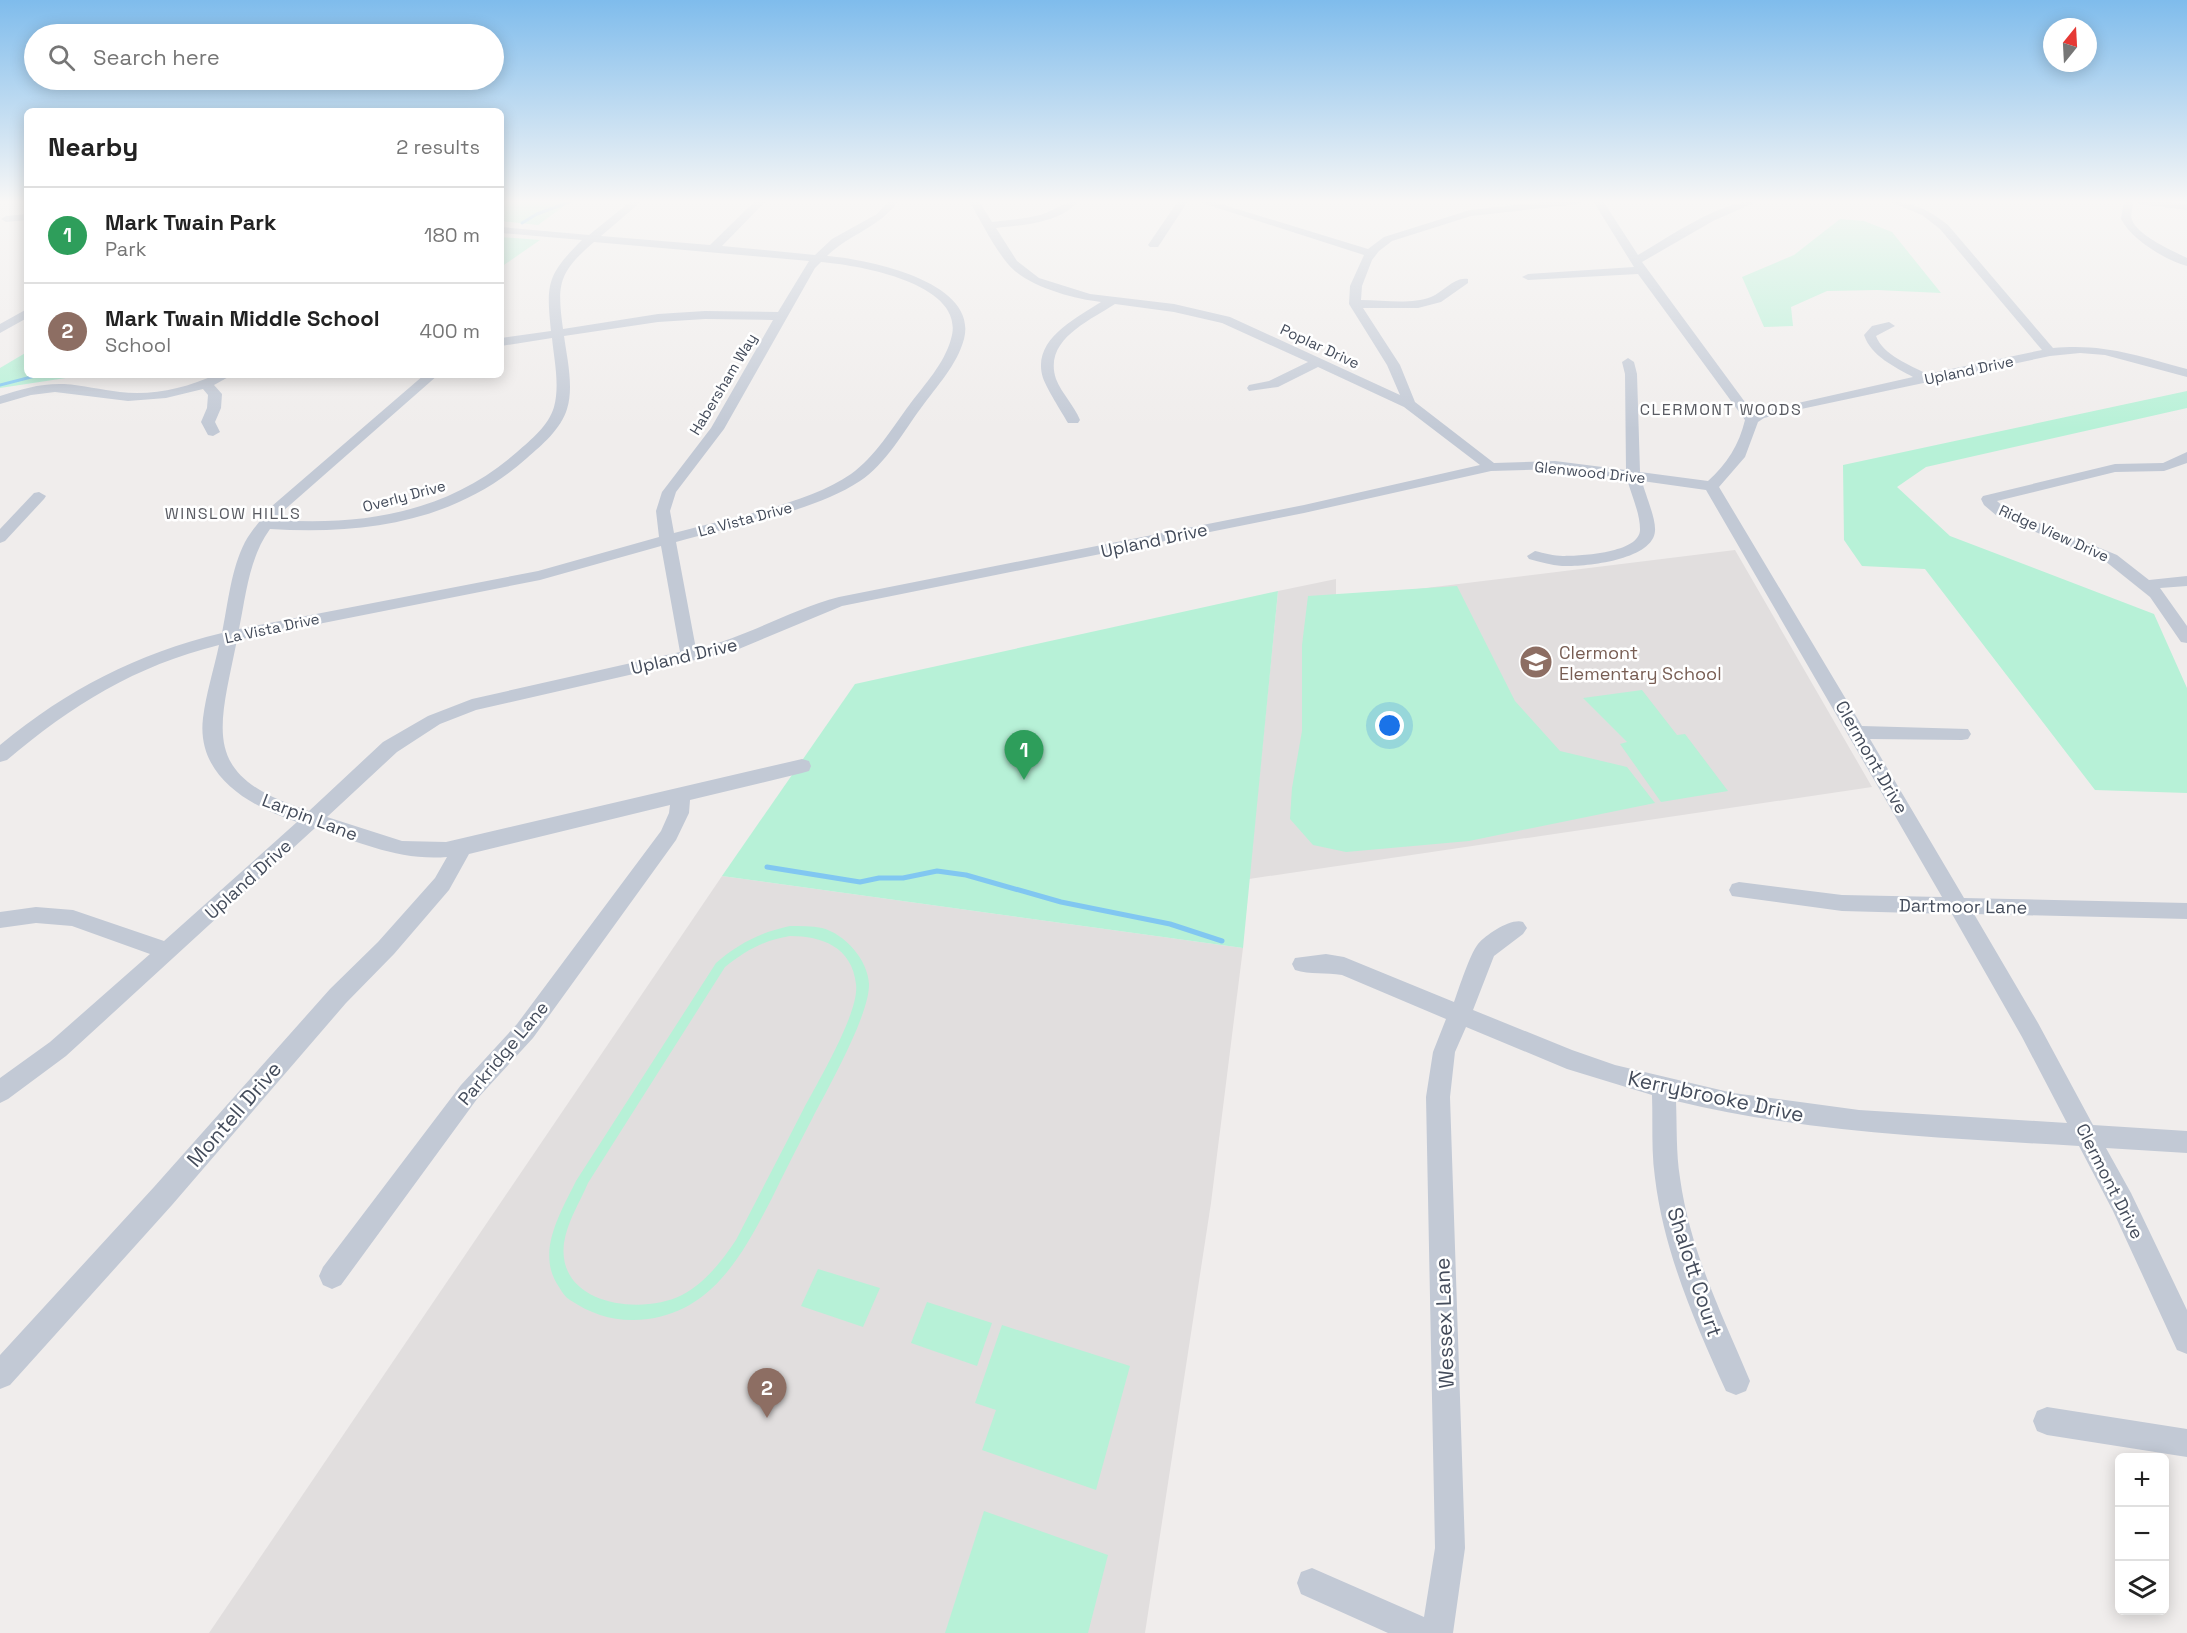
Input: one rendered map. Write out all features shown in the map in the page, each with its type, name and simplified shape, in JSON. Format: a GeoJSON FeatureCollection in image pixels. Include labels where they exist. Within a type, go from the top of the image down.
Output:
{"type":"FeatureCollection","features":[{"type":"Feature","properties":{"kind":"street","name":"Overly Drive"},"geometry":{"type":"LineString","coordinates":[[264,524],[325,528],[390,520],[448,502],[494,479],[522,457],[548,429],[561,408],[563,394],[553,294],[557,277]]}},
{"type":"Feature","properties":{"kind":"street","name":"Habersham Way"},"geometry":{"type":"LineString","coordinates":[[688,656],[663,511],[669,492],[717,429],[805,277]]}},
{"type":"Feature","properties":{"kind":"street","name":"La Vista Drive"},"geometry":{"type":"LineString","coordinates":[[0,755],[42,720],[104,682],[172,652],[229,637],[504,583],[802,503],[831,491],[856,477],[881,453],[954,352],[959,336],[957,320],[949,304],[934,290],[910,277]]}},
{"type":"Feature","properties":{"kind":"street","name":"Poplar Drive"},"geometry":{"type":"LineString","coordinates":[[1032,277],[1064,291],[1111,301],[1174,308],[1214,316],[1239,325],[1409,404]]}},
{"type":"Feature","properties":{"kind":"street"},"geometry":{"type":"LineString","coordinates":[[1359,277],[1356,285],[1355,304],[1396,369],[1407,393],[1409,404],[1491,467]]}},
{"type":"Feature","properties":{"kind":"street"},"geometry":{"type":"LineString","coordinates":[[1647,277],[1752,420],[1738,457],[1727,473],[1711,486]]}},
{"type":"Feature","properties":{"kind":"street"},"geometry":{"type":"LineString","coordinates":[[1987,277],[2050,352]]}},
{"type":"Feature","properties":{"kind":"street"},"geometry":{"type":"LineString","coordinates":[[1355,304],[1418,304],[1437,299],[1464,281]]}},
{"type":"Feature","properties":{"kind":"street"},"geometry":{"type":"LineString","coordinates":[[1073,420],[1048,375],[1049,351],[1064,333],[1111,301]]}},
{"type":"Feature","properties":{"kind":"street"},"geometry":{"type":"LineString","coordinates":[[0,329],[24,315]]}},
{"type":"Feature","properties":{"kind":"street"},"geometry":{"type":"LineString","coordinates":[[504,341],[680,316],[782,316]]}},
{"type":"Feature","properties":{"kind":"street"},"geometry":{"type":"LineString","coordinates":[[1888,326],[1872,332],[1872,343],[1883,353],[1926,379]]}},
{"type":"Feature","properties":{"kind":"street","name":"Upland Drive"},"geometry":{"type":"LineString","coordinates":[[1752,420],[1769,412],[2050,352],[2080,349],[2105,351],[2187,373]]}},
{"type":"Feature","properties":{"kind":"street"},"geometry":{"type":"LineString","coordinates":[[1254,388],[1273,384],[1317,363]]}},
{"type":"Feature","properties":{"kind":"street"},"geometry":{"type":"LineString","coordinates":[[1535,556],[1562,561],[1617,555],[1635,549],[1645,541],[1648,529],[1633,476],[1631,374],[1628,363]]}},
{"type":"Feature","properties":{"kind":"street"},"geometry":{"type":"LineString","coordinates":[[0,400],[42,389],[64,388],[127,397],[167,394],[207,385],[220,378]]}},
{"type":"Feature","properties":{"kind":"street","name":"Larpin Lane"},"geometry":{"type":"LineString","coordinates":[[429,378],[297,491],[264,524],[245,562],[212,718],[212,738],[216,755],[228,775],[249,792],[270,804],[402,849],[440,851],[461,848],[802,766]]}},
{"type":"Feature","properties":{"kind":"street"},"geometry":{"type":"LineString","coordinates":[[207,385],[215,394],[214,408],[208,422],[213,432]]}},
{"type":"Feature","properties":{"kind":"street","name":"Ridge View Drive"},"geometry":{"type":"LineString","coordinates":[[2187,456],[2180,462],[2164,467],[2115,468],[1988,498],[1989,502],[2002,513],[2111,558],[2156,593],[2187,638]]}},
{"type":"Feature","properties":{"kind":"street","name":"Glenwood Drive"},"geometry":{"type":"LineString","coordinates":[[1491,467],[1555,465],[1711,486]]}},
{"type":"Feature","properties":{"kind":"street","name":"Upland Drive"},"geometry":{"type":"LineString","coordinates":[[0,1092],[58,1049],[314,819],[390,747],[420,728],[451,713],[493,698],[743,643],[808,612],[839,602],[1280,514],[1491,467]]}},
{"type":"Feature","properties":{"kind":"street","name":"Clermont Drive"},"geometry":{"type":"LineString","coordinates":[[1711,486],[2030,1030],[2122,1202],[2187,1340]]}},
{"type":"Feature","properties":{"kind":"street"},"geometry":{"type":"LineString","coordinates":[[0,538],[39,495]]}},
{"type":"Feature","properties":{"kind":"street"},"geometry":{"type":"LineString","coordinates":[[2146,585],[2187,581]]}},
{"type":"Feature","properties":{"kind":"street"},"geometry":{"type":"LineString","coordinates":[[1857,732],[1962,734]]}},
{"type":"Feature","properties":{"kind":"street","name":"Parkridge Lane"},"geometry":{"type":"LineString","coordinates":[[332,1276],[469,1092],[525,1031],[662,845],[674,826],[681,795]]}},
{"type":"Feature","properties":{"kind":"street","name":"Montell Drive"},"geometry":{"type":"LineString","coordinates":[[0,1375],[163,1196],[338,996],[400,932],[442,884],[452,869],[461,848]]}},
{"type":"Feature","properties":{"kind":"street","name":"Dartmoor Lane"},"geometry":{"type":"LineString","coordinates":[[1739,890],[1777,893],[1828,902],[2187,911]]}},
{"type":"Feature","properties":{"kind":"street"},"geometry":{"type":"LineString","coordinates":[[0,920],[36,915],[73,918],[167,951]]}},
{"type":"Feature","properties":{"kind":"street","name":"Wessex Lane"},"geometry":{"type":"LineString","coordinates":[[1437,1633],[1450,1548],[1438,1097],[1444,1052],[1486,950],[1516,928]]}},
{"type":"Feature","properties":{"kind":"street","name":"Kerrybrooke Drive"},"geometry":{"type":"LineString","coordinates":[[1303,964],[1326,963],[1344,966],[1567,1059],[1664,1088],[1733,1104],[1813,1116],[2187,1142]]}},
{"type":"Feature","properties":{"kind":"street","name":"Shalott Court"},"geometry":{"type":"LineString","coordinates":[[1664,1088],[1665,1157],[1676,1226],[1708,1322],[1736,1381]]}},
{"type":"Feature","properties":{"kind":"street"},"geometry":{"type":"LineString","coordinates":[[2047,1421],[2187,1443]]}},
{"type":"Feature","properties":{"kind":"street"},"geometry":{"type":"LineString","coordinates":[[1312,1583],[1424,1633]]}},
{"type":"Feature","properties":{"kind":"shaded area","name":"Clermont Elementary School"},"geometry":{"type":"Polygon","coordinates":[[[1735,550],[1872,787],[1249,879],[1278,591],[1336,579],[1336,599],[1735,550]]]}},
{"type":"Feature","properties":{"kind":"shaded area"},"geometry":{"type":"Polygon","coordinates":[[[722,876],[1243,948],[1211,1203],[1145,1633],[209,1633],[722,876]]]}},
{"type":"Feature","properties":{"kind":"green space"},"geometry":{"type":"Polygon","coordinates":[[[1742,277],[1928,277],[1941,293],[1877,290],[1827,291],[1791,307],[1793,326],[1764,327],[1742,277]]]}},
{"type":"Feature","properties":{"kind":"green space"},"geometry":{"type":"Polygon","coordinates":[[[24,354],[24,378],[66,378],[0,388],[0,368],[24,354]]]}},
{"type":"Feature","properties":{"kind":"green space"},"geometry":{"type":"Polygon","coordinates":[[[2187,391],[2187,408],[1926,467],[1897,487],[1950,536],[2154,614],[2187,688],[2187,793],[2095,790],[1925,569],[1862,566],[1844,540],[1843,465],[2187,391]]]}},
{"type":"Feature","properties":{"kind":"green space"},"geometry":{"type":"Polygon","coordinates":[[[1457,586],[1515,701],[1560,751],[1627,767],[1655,803],[1469,841],[1346,852],[1313,845],[1290,819],[1292,788],[1302,731],[1302,645],[1308,596],[1457,586]]]}},
{"type":"Feature","properties":{"kind":"green space"},"geometry":{"type":"Polygon","coordinates":[[[1278,591],[1243,948],[722,876],[855,684],[1278,591]]]}},
{"type":"Feature","properties":{"kind":"green space"},"geometry":{"type":"Polygon","coordinates":[[[1642,690],[1677,735],[1685,734],[1728,791],[1661,802],[1620,744],[1627,742],[1583,698],[1642,690]]]}},
{"type":"Feature","properties":{"kind":"green space"},"geometry":{"type":"Polygon","coordinates":[[[790,926],[822,928],[839,936],[860,957],[868,975],[869,984],[856,1032],[750,1238],[738,1258],[709,1291],[691,1304],[671,1313],[648,1319],[627,1320],[607,1317],[579,1306],[561,1291],[552,1274],[549,1260],[553,1233],[576,1181],[716,963],[750,940],[790,926]],[[790,936],[763,943],[725,967],[588,1183],[571,1220],[564,1243],[565,1264],[573,1280],[587,1292],[605,1300],[625,1304],[665,1301],[691,1290],[706,1278],[736,1240],[845,1029],[855,996],[856,984],[853,971],[842,953],[824,941],[790,936]]]}},
{"type":"Feature","properties":{"kind":"green space"},"geometry":{"type":"Polygon","coordinates":[[[818,1269],[880,1288],[863,1327],[801,1306],[818,1269]]]}},
{"type":"Feature","properties":{"kind":"green space"},"geometry":{"type":"Polygon","coordinates":[[[927,1302],[992,1323],[977,1366],[911,1343],[927,1302]]]}},
{"type":"Feature","properties":{"kind":"green space"},"geometry":{"type":"Polygon","coordinates":[[[1002,1325],[1130,1366],[1096,1490],[982,1450],[996,1410],[975,1403],[1002,1325]]]}},
{"type":"Feature","properties":{"kind":"green space"},"geometry":{"type":"Polygon","coordinates":[[[984,1511],[1108,1555],[1088,1633],[945,1633],[984,1511]]]}},
{"type":"Feature","properties":{"kind":"waterway"},"geometry":{"type":"LineString","coordinates":[[0,385],[27,378]]}},
{"type":"Feature","properties":{"kind":"waterway"},"geometry":{"type":"LineString","coordinates":[[767,867],[860,882],[879,878],[903,878],[937,871],[966,875],[1061,902],[1170,924],[1222,941]]}},
{"type":"Feature","properties":{"kind":"place","name":"Clermont Elementary School"},"geometry":{"type":"Point","coordinates":[1536,662]}},
{"type":"Feature","properties":{"kind":"place","name":"Mark Twain Park"},"geometry":{"type":"Point","coordinates":[1024,780]}},
{"type":"Feature","properties":{"kind":"place","name":"Mark Twain Middle School"},"geometry":{"type":"Point","coordinates":[767,1418]}},
{"type":"Feature","properties":{"kind":"district","name":"CLERMONT WOODS"},"geometry":{"type":"Point","coordinates":[1721,409]}},
{"type":"Feature","properties":{"kind":"district","name":"WINSLOW HILLS"},"geometry":{"type":"Point","coordinates":[233,513]}}]}
